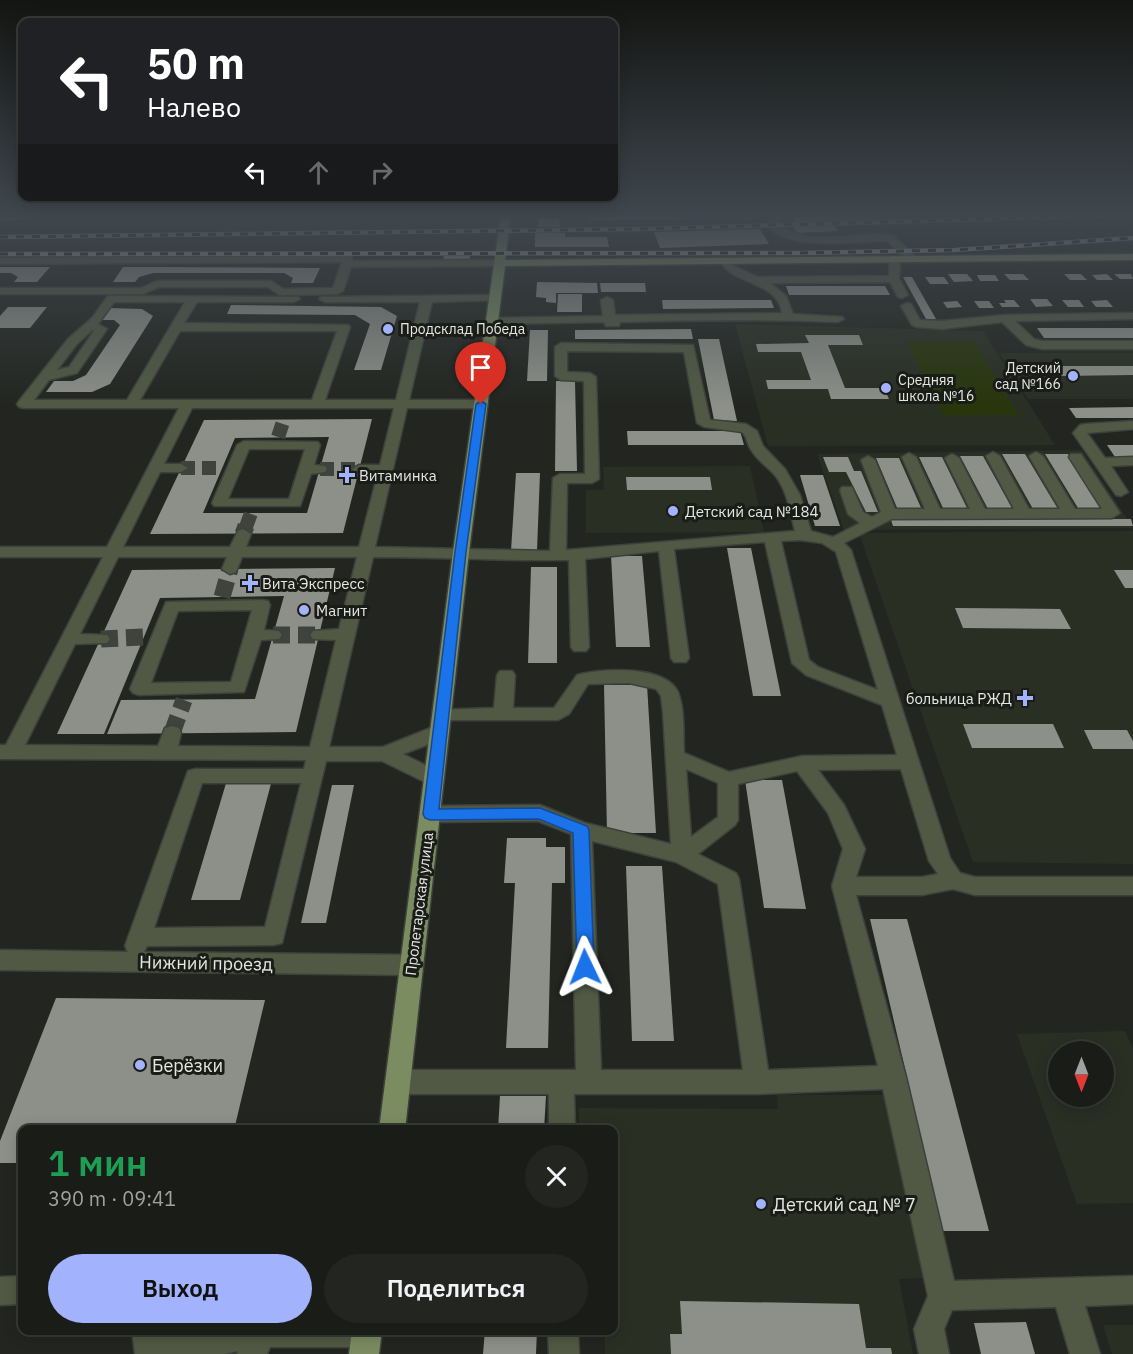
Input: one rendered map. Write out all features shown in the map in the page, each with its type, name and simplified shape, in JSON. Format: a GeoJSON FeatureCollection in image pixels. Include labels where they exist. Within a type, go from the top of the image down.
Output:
{"type":"FeatureCollection","features":[{"type":"Feature","properties":{"kind":"main road","name":"Пролетарская улица"},"geometry":{"type":"LineString","coordinates":[[393,1125],[460,552],[497,278]]}},
{"type":"Feature","properties":{"kind":"street"},"geometry":{"type":"LineString","coordinates":[[51,291],[61,278]]}},
{"type":"Feature","properties":{"kind":"street"},"geometry":{"type":"LineString","coordinates":[[87,291],[97,278]]}},
{"type":"Feature","properties":{"kind":"street"},"geometry":{"type":"LineString","coordinates":[[0,291],[143,291],[157,284],[271,284],[280,291],[337,291],[341,278]]}},
{"type":"Feature","properties":{"kind":"street"},"geometry":{"type":"LineString","coordinates":[[750,278],[783,297],[789,309],[789,316]]}},
{"type":"Feature","properties":{"kind":"street"},"geometry":{"type":"LineString","coordinates":[[754,280],[894,279],[916,323],[942,325],[1005,318],[1133,316]]}},
{"type":"Feature","properties":{"kind":"street"},"geometry":{"type":"LineString","coordinates":[[139,937],[274,936],[427,298]]}},
{"type":"Feature","properties":{"kind":"street"},"geometry":{"type":"LineString","coordinates":[[481,404],[24,404],[45,377],[73,370],[101,329],[88,325],[96,320],[111,299],[494,298]]}},
{"type":"Feature","properties":{"kind":"street"},"geometry":{"type":"LineString","coordinates":[[131,404],[193,299]]}},
{"type":"Feature","properties":{"kind":"street"},"geometry":{"type":"LineString","coordinates":[[607,300],[610,321]]}},
{"type":"Feature","properties":{"kind":"street"},"geometry":{"type":"LineString","coordinates":[[585,325],[610,321],[789,316],[838,319]]}},
{"type":"Feature","properties":{"kind":"street"},"geometry":{"type":"LineString","coordinates":[[1005,318],[1030,342],[1042,345],[1133,345]]}},
{"type":"Feature","properties":{"kind":"street"},"geometry":{"type":"LineString","coordinates":[[491,321],[561,333],[689,348],[704,423],[746,428],[752,434],[756,447],[780,472],[793,495],[804,535]]}},
{"type":"Feature","properties":{"kind":"street"},"geometry":{"type":"LineString","coordinates":[[561,333],[610,321],[664,324]]}},
{"type":"Feature","properties":{"kind":"street"},"geometry":{"type":"LineString","coordinates":[[177,327],[344,327],[316,404]]}},
{"type":"Feature","properties":{"kind":"street"},"geometry":{"type":"LineString","coordinates":[[558,555],[560,478],[592,479],[590,378],[561,376],[561,333]]}},
{"type":"Feature","properties":{"kind":"street"},"geometry":{"type":"LineString","coordinates":[[188,404],[70,639],[6,752],[385,754],[434,778]]}},
{"type":"Feature","properties":{"kind":"street"},"geometry":{"type":"LineString","coordinates":[[284,419],[290,404]]}},
{"type":"Feature","properties":{"kind":"street"},"geometry":{"type":"LineString","coordinates":[[1121,492],[1080,433],[1085,428],[1133,425]]}},
{"type":"Feature","properties":{"kind":"street"},"geometry":{"type":"LineString","coordinates":[[276,441],[313,445],[312,470],[295,503],[252,508],[219,503],[228,468],[244,445],[276,441]]}},
{"type":"Feature","properties":{"kind":"street"},"geometry":{"type":"LineString","coordinates":[[993,456],[1024,513]]}},
{"type":"Feature","properties":{"kind":"street"},"geometry":{"type":"LineString","coordinates":[[1036,456],[1070,513]]}},
{"type":"Feature","properties":{"kind":"street"},"geometry":{"type":"LineString","coordinates":[[909,457],[934,513]]}},
{"type":"Feature","properties":{"kind":"street"},"geometry":{"type":"LineString","coordinates":[[835,542],[889,514],[1112,513],[1076,457]]}},
{"type":"Feature","properties":{"kind":"street"},"geometry":{"type":"LineString","coordinates":[[952,458],[979,513]]}},
{"type":"Feature","properties":{"kind":"street"},"geometry":{"type":"LineString","coordinates":[[868,460],[889,514]]}},
{"type":"Feature","properties":{"kind":"street"},"geometry":{"type":"LineString","coordinates":[[1101,462],[1133,462]]}},
{"type":"Feature","properties":{"kind":"street"},"geometry":{"type":"LineString","coordinates":[[154,468],[181,468]]}},
{"type":"Feature","properties":{"kind":"street"},"geometry":{"type":"LineString","coordinates":[[359,470],[386,470]]}},
{"type":"Feature","properties":{"kind":"street"},"geometry":{"type":"LineString","coordinates":[[848,490],[856,514],[871,523]]}},
{"type":"Feature","properties":{"kind":"street"},"geometry":{"type":"LineString","coordinates":[[230,569],[243,534]]}},
{"type":"Feature","properties":{"kind":"street"},"geometry":{"type":"LineString","coordinates":[[0,552],[460,552],[499,556],[577,555],[666,545],[804,535],[835,542],[843,550],[940,861],[953,880]]}},
{"type":"Feature","properties":{"kind":"street"},"geometry":{"type":"LineString","coordinates":[[772,537],[801,663],[812,671],[891,702]]}},
{"type":"Feature","properties":{"kind":"street"},"geometry":{"type":"LineString","coordinates":[[666,545],[680,658]]}},
{"type":"Feature","properties":{"kind":"street"},"geometry":{"type":"LineString","coordinates":[[577,555],[580,647]]}},
{"type":"Feature","properties":{"kind":"street"},"geometry":{"type":"LineString","coordinates":[[220,601],[262,605],[254,635],[238,688],[186,694],[139,689],[152,637],[172,606],[220,601]]}},
{"type":"Feature","properties":{"kind":"street"},"geometry":{"type":"LineString","coordinates":[[319,635],[345,634]]}},
{"type":"Feature","properties":{"kind":"street"},"geometry":{"type":"LineString","coordinates":[[254,635],[273,635]]}},
{"type":"Feature","properties":{"kind":"street"},"geometry":{"type":"LineString","coordinates":[[70,639],[101,639]]}},
{"type":"Feature","properties":{"kind":"street"},"geometry":{"type":"LineString","coordinates":[[504,714],[506,675]]}},
{"type":"Feature","properties":{"kind":"street"},"geometry":{"type":"LineString","coordinates":[[385,754],[441,723],[504,714],[558,714],[569,703],[577,683],[589,678],[646,678],[660,683],[669,692],[682,855]]}},
{"type":"Feature","properties":{"kind":"street"},"geometry":{"type":"LineString","coordinates":[[166,753],[172,734]]}},
{"type":"Feature","properties":{"kind":"street"},"geometry":{"type":"LineString","coordinates":[[675,757],[728,779],[802,764],[856,761],[909,762]]}},
{"type":"Feature","properties":{"kind":"street"},"geometry":{"type":"LineString","coordinates":[[802,764],[837,810],[854,849],[843,886],[893,1077],[943,1296],[928,1329],[934,1354]]}},
{"type":"Feature","properties":{"kind":"street"},"geometry":{"type":"LineString","coordinates":[[131,962],[195,776],[312,776]]}},
{"type":"Feature","properties":{"kind":"street"},"geometry":{"type":"LineString","coordinates":[[682,855],[728,820],[728,779]]}},
{"type":"Feature","properties":{"kind":"street"},"geometry":{"type":"LineString","coordinates":[[430,814],[540,813],[581,830],[682,855],[728,879],[757,1082]]}},
{"type":"Feature","properties":{"kind":"street"},"geometry":{"type":"LineString","coordinates":[[581,830],[589,1082]]}},
{"type":"Feature","properties":{"kind":"street"},"geometry":{"type":"LineString","coordinates":[[843,886],[922,886],[953,880],[975,886],[1133,886]]}},
{"type":"Feature","properties":{"kind":"street","name":"Нижний проезд"},"geometry":{"type":"LineString","coordinates":[[0,960],[411,965]]}},
{"type":"Feature","properties":{"kind":"street"},"geometry":{"type":"LineString","coordinates":[[398,1082],[757,1082],[893,1077]]}},
{"type":"Feature","properties":{"kind":"street"},"geometry":{"type":"LineString","coordinates":[[561,1083],[562,1125]]}},
{"type":"Feature","properties":{"kind":"street"},"geometry":{"type":"LineString","coordinates":[[0,1291],[18,1290]]}},
{"type":"Feature","properties":{"kind":"street"},"geometry":{"type":"LineString","coordinates":[[943,1296],[1133,1290]]}},
{"type":"Feature","properties":{"kind":"street"},"geometry":{"type":"LineString","coordinates":[[1066,1292],[1085,1354]]}},
{"type":"Feature","properties":{"kind":"street"},"geometry":{"type":"LineString","coordinates":[[148,1335],[151,1354],[256,1343],[366,1339]]}},
{"type":"Feature","properties":{"kind":"street"},"geometry":{"type":"LineString","coordinates":[[563,1335],[564,1354]]}},
{"type":"Feature","properties":{"kind":"shaded area","name":"Средняя школа №16"},"geometry":{"type":"Polygon","coordinates":[[[735,324],[983,331],[1055,445],[768,446],[735,324]]]}},
{"type":"Feature","properties":{"kind":"shaded area","name":"Детский сад №166"},"geometry":{"type":"Polygon","coordinates":[[[999,353],[1133,353],[1133,399],[1028,399],[999,353]]]}},
{"type":"Feature","properties":{"kind":"shaded area"},"geometry":{"type":"Polygon","coordinates":[[[1082,450],[1133,528],[844,530],[817,454],[1082,450]]]}},
{"type":"Feature","properties":{"kind":"shaded area","name":"Детский сад №184"},"geometry":{"type":"Polygon","coordinates":[[[750,466],[764,532],[586,533],[586,490],[604,490],[603,467],[750,466]]]}},
{"type":"Feature","properties":{"kind":"shaded area","name":"больница РЖД"},"geometry":{"type":"Polygon","coordinates":[[[1133,531],[1133,864],[973,862],[859,533],[1133,531]]]}},
{"type":"Feature","properties":{"kind":"shaded area"},"geometry":{"type":"Polygon","coordinates":[[[1125,1031],[1133,1049],[1133,1203],[1077,1204],[1017,1034],[1125,1031]]]}},
{"type":"Feature","properties":{"kind":"shaded area","name":"Детский сад № 7"},"geometry":{"type":"Polygon","coordinates":[[[777,1095],[886,1095],[925,1278],[899,1279],[913,1354],[605,1354],[605,1335],[618,1335],[618,1125],[579,1125],[579,1108],[778,1109],[777,1095]]]}},
{"type":"Feature","properties":{"kind":"shaded area"},"geometry":{"type":"Polygon","coordinates":[[[1103,1325],[1133,1325],[1133,1354],[1112,1354],[1103,1325]]]}},
{"type":"Feature","properties":{"kind":"green space"},"geometry":{"type":"Polygon","coordinates":[[[906,341],[974,341],[1018,415],[943,415],[906,341]]]}},
{"type":"Feature","properties":{"kind":"building"},"geometry":{"type":"Polygon","coordinates":[[[17,278],[40,278],[37,282],[14,282],[17,278]]]}},
{"type":"Feature","properties":{"kind":"building"},"geometry":{"type":"Polygon","coordinates":[[[116,278],[138,278],[135,282],[113,282],[116,278]]]}},
{"type":"Feature","properties":{"kind":"building"},"geometry":{"type":"Polygon","coordinates":[[[293,278],[315,278],[313,283],[291,283],[293,278]]]}},
{"type":"Feature","properties":{"kind":"building"},"geometry":{"type":"Polygon","coordinates":[[[904,278],[913,278],[936,319],[926,319],[904,278]]]}},
{"type":"Feature","properties":{"kind":"building"},"geometry":{"type":"Polygon","coordinates":[[[926,278],[945,278],[949,284],[930,284],[926,278]]]}},
{"type":"Feature","properties":{"kind":"building"},"geometry":{"type":"Polygon","coordinates":[[[951,278],[971,278],[973,281],[954,282],[951,278]]]}},
{"type":"Feature","properties":{"kind":"building"},"geometry":{"type":"Polygon","coordinates":[[[979,278],[997,278],[999,281],[980,281],[979,278]]]}},
{"type":"Feature","properties":{"kind":"building"},"geometry":{"type":"Polygon","coordinates":[[[1008,278],[1029,280],[1010,280],[1008,278]]]}},
{"type":"Feature","properties":{"kind":"building"},"geometry":{"type":"Polygon","coordinates":[[[1068,278],[1087,280],[1070,280],[1068,278]]]}},
{"type":"Feature","properties":{"kind":"building"},"geometry":{"type":"Polygon","coordinates":[[[1095,278],[1113,280],[1097,280],[1095,278]]]}},
{"type":"Feature","properties":{"kind":"building"},"geometry":{"type":"Polygon","coordinates":[[[537,282],[597,283],[598,293],[556,293],[556,303],[546,302],[546,298],[536,297],[537,282]]]}},
{"type":"Feature","properties":{"kind":"building"},"geometry":{"type":"Polygon","coordinates":[[[600,283],[645,283],[646,292],[601,292],[600,283]]]}},
{"type":"Feature","properties":{"kind":"building"},"geometry":{"type":"Polygon","coordinates":[[[786,286],[885,286],[890,295],[789,295],[786,286]]]}},
{"type":"Feature","properties":{"kind":"building"},"geometry":{"type":"Polygon","coordinates":[[[558,294],[582,294],[582,312],[557,312],[558,294]]]}},
{"type":"Feature","properties":{"kind":"building"},"geometry":{"type":"Polygon","coordinates":[[[1030,299],[1047,299],[1053,306],[1036,307],[1030,299]]]}},
{"type":"Feature","properties":{"kind":"building"},"geometry":{"type":"Polygon","coordinates":[[[662,300],[771,300],[774,308],[663,309],[662,300]]]}},
{"type":"Feature","properties":{"kind":"building"},"geometry":{"type":"Polygon","coordinates":[[[1004,300],[1014,300],[1020,307],[1002,307],[999,303],[1006,303],[1004,300]]]}},
{"type":"Feature","properties":{"kind":"building"},"geometry":{"type":"Polygon","coordinates":[[[1062,300],[1079,300],[1084,307],[1068,307],[1062,300]]]}},
{"type":"Feature","properties":{"kind":"building"},"geometry":{"type":"Polygon","coordinates":[[[1107,300],[1113,307],[1096,307],[1091,301],[1107,300]]]}},
{"type":"Feature","properties":{"kind":"building"},"geometry":{"type":"Polygon","coordinates":[[[957,301],[962,307],[947,308],[943,302],[957,301]]]}},
{"type":"Feature","properties":{"kind":"building"},"geometry":{"type":"Polygon","coordinates":[[[974,301],[989,301],[994,308],[979,308],[974,301]]]}},
{"type":"Feature","properties":{"kind":"building"},"geometry":{"type":"Polygon","coordinates":[[[231,305],[381,307],[397,316],[381,370],[354,370],[370,324],[355,315],[227,314],[231,305]]]}},
{"type":"Feature","properties":{"kind":"building"},"geometry":{"type":"Polygon","coordinates":[[[8,307],[47,307],[30,328],[0,328],[0,316],[8,307]]]}},
{"type":"Feature","properties":{"kind":"building"},"geometry":{"type":"Polygon","coordinates":[[[109,308],[142,309],[153,316],[110,384],[92,392],[46,392],[54,381],[73,381],[86,375],[120,325],[114,320],[101,320],[109,308]]]}},
{"type":"Feature","properties":{"kind":"building"},"geometry":{"type":"Polygon","coordinates":[[[1037,328],[1133,328],[1133,338],[1044,338],[1037,328]]]}},
{"type":"Feature","properties":{"kind":"building"},"geometry":{"type":"Polygon","coordinates":[[[691,329],[693,339],[575,339],[575,330],[691,329]]]}},
{"type":"Feature","properties":{"kind":"building"},"geometry":{"type":"Polygon","coordinates":[[[530,330],[548,330],[547,381],[527,381],[530,330]]]}},
{"type":"Feature","properties":{"kind":"building"},"geometry":{"type":"Polygon","coordinates":[[[805,335],[859,335],[863,345],[828,345],[845,388],[884,388],[889,399],[831,399],[828,389],[768,389],[766,380],[811,380],[801,352],[758,352],[756,344],[809,343],[805,335]]]}},
{"type":"Feature","properties":{"kind":"building"},"geometry":{"type":"Polygon","coordinates":[[[698,339],[719,339],[737,421],[714,420],[698,339]]]}},
{"type":"Feature","properties":{"kind":"building"},"geometry":{"type":"Polygon","coordinates":[[[1053,366],[1133,366],[1133,375],[1060,376],[1053,366]]]}},
{"type":"Feature","properties":{"kind":"building"},"geometry":{"type":"Polygon","coordinates":[[[556,381],[575,381],[577,471],[555,471],[556,381]]]}},
{"type":"Feature","properties":{"kind":"building"},"geometry":{"type":"Polygon","coordinates":[[[1133,407],[1133,418],[1076,418],[1069,408],[1133,407]]]}},
{"type":"Feature","properties":{"kind":"building"},"geometry":{"type":"Polygon","coordinates":[[[372,419],[343,533],[150,534],[204,420],[372,419]],[[329,437],[235,438],[203,513],[307,513],[329,437]]]}},
{"type":"Feature","properties":{"kind":"building"},"geometry":{"type":"Polygon","coordinates":[[[627,431],[740,431],[744,445],[628,445],[627,431]]]}},
{"type":"Feature","properties":{"kind":"building"},"geometry":{"type":"Polygon","coordinates":[[[1107,445],[1133,445],[1133,457],[1115,457],[1107,445]]]}},
{"type":"Feature","properties":{"kind":"building"},"geometry":{"type":"Polygon","coordinates":[[[1002,454],[1025,454],[1058,509],[1033,509],[1002,454]]]}},
{"type":"Feature","properties":{"kind":"building"},"geometry":{"type":"Polygon","coordinates":[[[1045,454],[1068,454],[1103,508],[1078,508],[1045,454]]]}},
{"type":"Feature","properties":{"kind":"building"},"geometry":{"type":"Polygon","coordinates":[[[960,456],[983,456],[1012,508],[988,509],[960,456]]]}},
{"type":"Feature","properties":{"kind":"building"},"geometry":{"type":"Polygon","coordinates":[[[823,457],[848,457],[854,471],[861,471],[878,512],[866,512],[846,472],[829,472],[823,457]]]}},
{"type":"Feature","properties":{"kind":"building"},"geometry":{"type":"Polygon","coordinates":[[[919,457],[942,457],[968,510],[944,510],[919,457]]]}},
{"type":"Feature","properties":{"kind":"building"},"geometry":{"type":"Polygon","coordinates":[[[876,458],[899,458],[922,510],[898,510],[876,458]]]}},
{"type":"Feature","properties":{"kind":"building"},"geometry":{"type":"Polygon","coordinates":[[[516,473],[540,473],[537,551],[511,551],[516,473]]]}},
{"type":"Feature","properties":{"kind":"building"},"geometry":{"type":"Polygon","coordinates":[[[800,475],[823,475],[840,526],[815,526],[800,475]]]}},
{"type":"Feature","properties":{"kind":"building"},"geometry":{"type":"Polygon","coordinates":[[[626,477],[710,477],[712,490],[627,490],[626,477]]]}},
{"type":"Feature","properties":{"kind":"building"},"geometry":{"type":"Polygon","coordinates":[[[1131,519],[1133,526],[893,526],[891,520],[1131,519]]]}},
{"type":"Feature","properties":{"kind":"building"},"geometry":{"type":"Polygon","coordinates":[[[727,548],[751,548],[781,696],[753,696],[727,548]]]}},
{"type":"Feature","properties":{"kind":"building"},"geometry":{"type":"Polygon","coordinates":[[[611,556],[642,556],[650,647],[616,647],[611,556]]]}},
{"type":"Feature","properties":{"kind":"building"},"geometry":{"type":"Polygon","coordinates":[[[531,567],[557,567],[557,663],[528,663],[531,567]]]}},
{"type":"Feature","properties":{"kind":"building"},"geometry":{"type":"Polygon","coordinates":[[[335,568],[296,732],[107,734],[121,700],[255,699],[284,596],[160,598],[104,734],[57,734],[132,570],[335,568]]]}},
{"type":"Feature","properties":{"kind":"building"},"geometry":{"type":"Polygon","coordinates":[[[1114,570],[1133,570],[1133,588],[1125,588],[1114,570]]]}},
{"type":"Feature","properties":{"kind":"building"},"geometry":{"type":"Polygon","coordinates":[[[955,608],[1060,609],[1071,629],[963,628],[955,608]]]}},
{"type":"Feature","properties":{"kind":"building"},"geometry":{"type":"Polygon","coordinates":[[[604,685],[647,685],[656,833],[607,833],[604,685]]]}},
{"type":"Feature","properties":{"kind":"building"},"geometry":{"type":"Polygon","coordinates":[[[963,724],[1053,724],[1064,748],[972,748],[963,724]]]}},
{"type":"Feature","properties":{"kind":"building"},"geometry":{"type":"Polygon","coordinates":[[[1084,730],[1127,730],[1133,741],[1133,749],[1093,749],[1084,730]]]}},
{"type":"Feature","properties":{"kind":"building"},"geometry":{"type":"Polygon","coordinates":[[[227,780],[272,780],[240,900],[191,900],[227,780]]]}},
{"type":"Feature","properties":{"kind":"building"},"geometry":{"type":"Polygon","coordinates":[[[745,780],[782,780],[806,909],[764,908],[745,780]]]}},
{"type":"Feature","properties":{"kind":"building"},"geometry":{"type":"Polygon","coordinates":[[[332,785],[354,785],[326,923],[301,923],[332,785]]]}},
{"type":"Feature","properties":{"kind":"building"},"geometry":{"type":"Polygon","coordinates":[[[507,838],[546,838],[546,847],[565,847],[565,883],[552,883],[548,1048],[506,1048],[515,883],[504,883],[507,838]]]}},
{"type":"Feature","properties":{"kind":"building"},"geometry":{"type":"Polygon","coordinates":[[[626,866],[662,866],[674,1041],[632,1041],[626,866]]]}},
{"type":"Feature","properties":{"kind":"building"},"geometry":{"type":"Polygon","coordinates":[[[870,919],[907,919],[989,1231],[943,1231],[870,919]]]}},
{"type":"Feature","properties":{"kind":"building","name":"Берёзки"},"geometry":{"type":"Polygon","coordinates":[[[56,998],[265,1000],[235,1125],[18,1125],[18,1163],[0,1163],[0,1141],[56,998]]]}},
{"type":"Feature","properties":{"kind":"building"},"geometry":{"type":"Polygon","coordinates":[[[500,1096],[546,1096],[544,1125],[498,1125],[500,1096]]]}},
{"type":"Feature","properties":{"kind":"building"},"geometry":{"type":"Polygon","coordinates":[[[680,1301],[859,1304],[866,1348],[891,1348],[892,1354],[671,1354],[670,1334],[682,1334],[680,1301]]]}},
{"type":"Feature","properties":{"kind":"building"},"geometry":{"type":"Polygon","coordinates":[[[1026,1322],[1035,1354],[981,1354],[974,1323],[1026,1322]]]}},
{"type":"Feature","properties":{"kind":"building"},"geometry":{"type":"Polygon","coordinates":[[[485,1335],[537,1335],[536,1354],[483,1354],[485,1335]]]}},
{"type":"Feature","properties":{"kind":"tunnel"},"geometry":{"type":"LineString","coordinates":[[278,437],[284,419]]}},
{"type":"Feature","properties":{"kind":"tunnel"},"geometry":{"type":"LineString","coordinates":[[181,468],[222,468]]}},
{"type":"Feature","properties":{"kind":"tunnel"},"geometry":{"type":"LineString","coordinates":[[320,469],[359,469]]}},
{"type":"Feature","properties":{"kind":"tunnel"},"geometry":{"type":"LineString","coordinates":[[246,527],[251,513]]}},
{"type":"Feature","properties":{"kind":"tunnel"},"geometry":{"type":"LineString","coordinates":[[243,534],[246,526]]}},
{"type":"Feature","properties":{"kind":"tunnel"},"geometry":{"type":"LineString","coordinates":[[222,597],[230,569]]}},
{"type":"Feature","properties":{"kind":"tunnel"},"geometry":{"type":"LineString","coordinates":[[273,635],[319,635]]}},
{"type":"Feature","properties":{"kind":"tunnel"},"geometry":{"type":"LineString","coordinates":[[101,639],[144,637]]}},
{"type":"Feature","properties":{"kind":"tunnel"},"geometry":{"type":"LineString","coordinates":[[172,733],[184,700]]}},
{"type":"Feature","properties":{"kind":"place","name":"Продсклад Победа"},"geometry":{"type":"Point","coordinates":[388,329]}},
{"type":"Feature","properties":{"kind":"place","name":"Детский сад №166"},"geometry":{"type":"Point","coordinates":[1073,376]}},
{"type":"Feature","properties":{"kind":"place","name":"Средняя школа №16"},"geometry":{"type":"Point","coordinates":[886,388]}},
{"type":"Feature","properties":{"kind":"place","name":"Витаминка"},"geometry":{"type":"Point","coordinates":[347,475]}},
{"type":"Feature","properties":{"kind":"place","name":"Детский сад №184"},"geometry":{"type":"Point","coordinates":[673,511]}},
{"type":"Feature","properties":{"kind":"place","name":"Вита Экспресс"},"geometry":{"type":"Point","coordinates":[250,583]}},
{"type":"Feature","properties":{"kind":"place","name":"Магнит"},"geometry":{"type":"Point","coordinates":[304,610]}},
{"type":"Feature","properties":{"kind":"place","name":"больница РЖД"},"geometry":{"type":"Point","coordinates":[1025,698]}},
{"type":"Feature","properties":{"kind":"place","name":"Берёзки"},"geometry":{"type":"Point","coordinates":[140,1065]}},
{"type":"Feature","properties":{"kind":"place","name":"Детский сад № 7"},"geometry":{"type":"Point","coordinates":[761,1204]}},
{"type":"Feature","properties":{"kind":"route"},"geometry":{"type":"LineString","coordinates":[[481,404],[460,552],[430,814],[540,813],[581,830],[585,967]]}}]}
